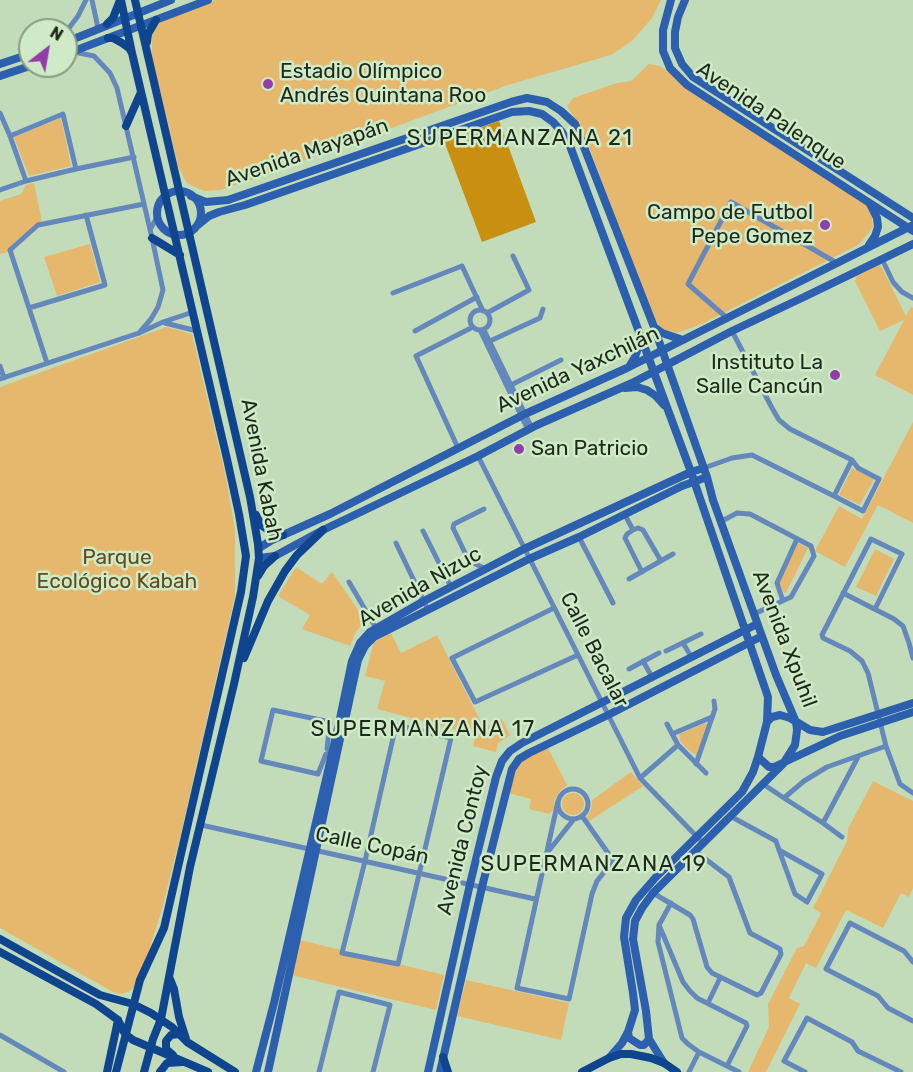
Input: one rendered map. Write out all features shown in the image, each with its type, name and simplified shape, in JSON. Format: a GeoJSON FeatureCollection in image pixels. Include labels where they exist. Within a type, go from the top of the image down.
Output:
{"type":"FeatureCollection","features":[{"type":"Feature","properties":{"kind":"main road","name":"Avenida Kabah"},"geometry":{"type":"LineString","coordinates":[[120,0],[227,459],[246,556],[242,592],[164,928],[140,980],[125,1034]]}},
{"type":"Feature","properties":{"kind":"main road"},"geometry":{"type":"LineString","coordinates":[[107,24],[113,18],[120,0]]}},
{"type":"Feature","properties":{"kind":"main road","name":"Avenida Kabah"},"geometry":{"type":"LineString","coordinates":[[135,0],[227,393],[252,508],[257,554],[253,597],[190,867],[161,1019],[150,1048]]}},
{"type":"Feature","properties":{"kind":"main road"},"geometry":{"type":"LineString","coordinates":[[146,46],[148,33],[156,20]]}},
{"type":"Feature","properties":{"kind":"main road"},"geometry":{"type":"LineString","coordinates":[[108,38],[122,43],[132,53]]}},
{"type":"Feature","properties":{"kind":"main road"},"geometry":{"type":"LineString","coordinates":[[126,126],[141,91]]}},
{"type":"Feature","properties":{"kind":"main road"},"geometry":{"type":"LineString","coordinates":[[151,234],[180,255]]}},
{"type":"Feature","properties":{"kind":"main road"},"geometry":{"type":"LineString","coordinates":[[252,508],[261,525],[271,532],[283,535]]}},
{"type":"Feature","properties":{"kind":"main road"},"geometry":{"type":"LineString","coordinates":[[234,684],[268,602],[285,571],[297,555],[323,530]]}},
{"type":"Feature","properties":{"kind":"main road"},"geometry":{"type":"LineString","coordinates":[[243,534],[257,554],[244,572]]}},
{"type":"Feature","properties":{"kind":"main road"},"geometry":{"type":"LineString","coordinates":[[255,581],[275,556]]}},
{"type":"Feature","properties":{"kind":"main road"},"geometry":{"type":"LineString","coordinates":[[0,939],[98,1000],[118,1020],[125,1034],[133,1041],[208,1072]]}},
{"type":"Feature","properties":{"kind":"main road"},"geometry":{"type":"LineString","coordinates":[[0,952],[98,1000],[133,1004],[161,1019],[188,1042],[236,1072]]}},
{"type":"Feature","properties":{"kind":"main road"},"geometry":{"type":"LineString","coordinates":[[170,978],[178,1017],[188,1042]]}},
{"type":"Feature","properties":{"kind":"main road"},"geometry":{"type":"LineString","coordinates":[[106,1072],[118,1020]]}},
{"type":"Feature","properties":{"kind":"main road"},"geometry":{"type":"LineString","coordinates":[[116,1072],[125,1034]]}},
{"type":"Feature","properties":{"kind":"main road"},"geometry":{"type":"LineString","coordinates":[[176,1058],[166,1049],[166,1045],[171,1035],[179,1034]]}},
{"type":"Feature","properties":{"kind":"main road"},"geometry":{"type":"LineString","coordinates":[[144,1072],[150,1048]]}},
{"type":"Feature","properties":{"kind":"main road"},"geometry":{"type":"LineString","coordinates":[[586,1071],[609,1058],[630,1054],[651,1058],[664,1068],[677,1072]]}},
{"type":"Feature","properties":{"kind":"main road"},"geometry":{"type":"LineString","coordinates":[[443,1058],[448,1072]]}},
{"type":"Feature","properties":{"kind":"main road"},"geometry":{"type":"LineString","coordinates":[[160,1072],[167,1063],[188,1063]]}},
{"type":"Feature","properties":{"kind":"street"},"geometry":{"type":"LineString","coordinates":[[76,18],[86,0]]}},
{"type":"Feature","properties":{"kind":"street"},"geometry":{"type":"LineString","coordinates":[[92,0],[98,28]]}},
{"type":"Feature","properties":{"kind":"street"},"geometry":{"type":"LineString","coordinates":[[78,37],[171,0]]}},
{"type":"Feature","properties":{"kind":"street"},"geometry":{"type":"LineString","coordinates":[[78,50],[142,26],[189,3],[208,0]]}},
{"type":"Feature","properties":{"kind":"street","name":"Avenida Palenque"},"geometry":{"type":"LineString","coordinates":[[670,0],[663,30],[663,51],[670,68],[687,84],[911,228]]}},
{"type":"Feature","properties":{"kind":"street","name":"Avenida Palenque"},"geometry":{"type":"LineString","coordinates":[[685,0],[678,17],[675,48],[682,64],[693,76],[913,218]]}},
{"type":"Feature","properties":{"kind":"street"},"geometry":{"type":"LineString","coordinates":[[78,54],[94,56],[110,73],[117,88],[151,234],[163,290],[152,318],[139,333]]}},
{"type":"Feature","properties":{"kind":"street"},"geometry":{"type":"LineString","coordinates":[[0,64],[18,58]]}},
{"type":"Feature","properties":{"kind":"street"},"geometry":{"type":"LineString","coordinates":[[0,76],[18,70]]}},
{"type":"Feature","properties":{"kind":"street","name":"Avenida Mayapán"},"geometry":{"type":"LineString","coordinates":[[180,192],[206,202],[228,200],[511,102],[528,98],[547,102],[575,124],[662,351]]}},
{"type":"Feature","properties":{"kind":"street","name":"Avenida Mayapán"},"geometry":{"type":"LineString","coordinates":[[189,233],[209,216],[219,212],[512,112],[529,111],[542,114],[554,122],[570,146],[649,357]]}},
{"type":"Feature","properties":{"kind":"street"},"geometry":{"type":"LineString","coordinates":[[0,113],[26,181]]}},
{"type":"Feature","properties":{"kind":"street"},"geometry":{"type":"LineString","coordinates":[[745,122],[751,113]]}},
{"type":"Feature","properties":{"kind":"street"},"geometry":{"type":"LineString","coordinates":[[10,136],[63,114],[76,169]]}},
{"type":"Feature","properties":{"kind":"street"},"geometry":{"type":"LineString","coordinates":[[367,152],[370,161]]}},
{"type":"Feature","properties":{"kind":"street"},"geometry":{"type":"LineString","coordinates":[[0,190],[26,181],[134,157]]}},
{"type":"Feature","properties":{"kind":"street"},"geometry":{"type":"LineString","coordinates":[[151,234],[159,205],[166,195],[180,192]]}},
{"type":"Feature","properties":{"kind":"street"},"geometry":{"type":"LineString","coordinates":[[192,196],[199,206],[198,225]]}},
{"type":"Feature","properties":{"kind":"street"},"geometry":{"type":"LineString","coordinates":[[217,202],[219,212]]}},
{"type":"Feature","properties":{"kind":"street"},"geometry":{"type":"LineString","coordinates":[[727,318],[688,284],[731,202],[800,244],[837,263]]}},
{"type":"Feature","properties":{"kind":"street"},"geometry":{"type":"LineString","coordinates":[[867,248],[878,227],[877,218],[869,203]]}},
{"type":"Feature","properties":{"kind":"street"},"geometry":{"type":"LineString","coordinates":[[879,209],[891,203],[913,209]]}},
{"type":"Feature","properties":{"kind":"street"},"geometry":{"type":"LineString","coordinates":[[47,363],[10,250],[38,225],[144,204]]}},
{"type":"Feature","properties":{"kind":"street"},"geometry":{"type":"LineString","coordinates":[[29,308],[105,285],[86,215]]}},
{"type":"Feature","properties":{"kind":"street"},"geometry":{"type":"LineString","coordinates":[[157,217],[162,228],[167,232],[175,235],[189,233]]}},
{"type":"Feature","properties":{"kind":"street","name":"Avenida Yaxchilán"},"geometry":{"type":"LineString","coordinates":[[257,554],[272,540],[330,514],[523,415],[628,368],[911,228]]}},
{"type":"Feature","properties":{"kind":"street","name":"Avenida Yaxchilán"},"geometry":{"type":"LineString","coordinates":[[257,554],[275,556],[323,530],[530,429],[632,383],[732,331],[913,244]]}},
{"type":"Feature","properties":{"kind":"street"},"geometry":{"type":"LineString","coordinates":[[610,251],[623,246]]}},
{"type":"Feature","properties":{"kind":"street"},"geometry":{"type":"LineString","coordinates":[[473,327],[471,317],[474,313],[485,312],[529,290],[513,256]]}},
{"type":"Feature","properties":{"kind":"street"},"geometry":{"type":"LineString","coordinates":[[882,259],[893,282],[902,292],[913,298]]}},
{"type":"Feature","properties":{"kind":"street"},"geometry":{"type":"LineString","coordinates":[[393,293],[462,266],[490,320],[482,330]]}},
{"type":"Feature","properties":{"kind":"street"},"geometry":{"type":"LineString","coordinates":[[415,331],[477,297]]}},
{"type":"Feature","properties":{"kind":"street"},"geometry":{"type":"LineString","coordinates":[[490,341],[540,318],[543,309]]}},
{"type":"Feature","properties":{"kind":"street"},"geometry":{"type":"LineString","coordinates":[[0,366],[2,378],[139,333],[193,312]]}},
{"type":"Feature","properties":{"kind":"street"},"geometry":{"type":"LineString","coordinates":[[635,321],[649,315]]}},
{"type":"Feature","properties":{"kind":"street"},"geometry":{"type":"LineString","coordinates":[[163,322],[197,331]]}},
{"type":"Feature","properties":{"kind":"street"},"geometry":{"type":"LineString","coordinates":[[458,448],[416,356],[473,327],[482,330],[490,341],[523,415]]}},
{"type":"Feature","properties":{"kind":"street"},"geometry":{"type":"LineString","coordinates":[[654,327],[662,333],[682,340]]}},
{"type":"Feature","properties":{"kind":"street"},"geometry":{"type":"LineString","coordinates":[[482,330],[530,429]]}},
{"type":"Feature","properties":{"kind":"street"},"geometry":{"type":"LineString","coordinates":[[714,498],[715,493],[706,467],[732,458],[752,455],[863,511],[879,479],[858,468],[852,460],[790,429],[779,420],[732,331]]}},
{"type":"Feature","properties":{"kind":"street"},"geometry":{"type":"LineString","coordinates":[[698,333],[699,341],[704,346]]}},
{"type":"Feature","properties":{"kind":"street"},"geometry":{"type":"LineString","coordinates":[[632,383],[632,375],[628,368],[636,357],[642,338]]}},
{"type":"Feature","properties":{"kind":"street","name":"Avenida Xpuhil"},"geometry":{"type":"LineString","coordinates":[[662,351],[706,467],[707,477],[754,614],[796,722],[797,730],[795,745],[783,764],[653,893],[635,921],[633,939],[650,1039],[664,1068]]}},
{"type":"Feature","properties":{"kind":"street","name":"Avenida Xpuhil"},"geometry":{"type":"LineString","coordinates":[[609,1058],[628,1032],[634,1010],[624,937],[626,918],[642,892],[742,792],[753,772],[767,722],[768,697],[649,357]]}},
{"type":"Feature","properties":{"kind":"street"},"geometry":{"type":"LineString","coordinates":[[674,384],[676,366],[682,357]]}},
{"type":"Feature","properties":{"kind":"street"},"geometry":{"type":"LineString","coordinates":[[511,385],[561,360]]}},
{"type":"Feature","properties":{"kind":"street"},"geometry":{"type":"LineString","coordinates":[[620,388],[637,387],[647,390],[656,396],[667,409]]}},
{"type":"Feature","properties":{"kind":"street"},"geometry":{"type":"LineString","coordinates":[[447,454],[454,468]]}},
{"type":"Feature","properties":{"kind":"street","name":"Calle Bacalar"},"geometry":{"type":"LineString","coordinates":[[478,456],[640,778],[703,843]]}},
{"type":"Feature","properties":{"kind":"street"},"geometry":{"type":"LineString","coordinates":[[834,496],[852,460]]}},
{"type":"Feature","properties":{"kind":"street","name":"Avenida Nizuc"},"geometry":{"type":"LineString","coordinates":[[256,1072],[313,849],[330,752],[340,728],[352,661],[360,643],[374,625],[449,584],[706,467]]}},
{"type":"Feature","properties":{"kind":"street","name":"Avenida Nizuc"},"geometry":{"type":"LineString","coordinates":[[268,1072],[340,728],[358,660],[365,646],[374,637],[529,559],[694,481],[707,477]]}},
{"type":"Feature","properties":{"kind":"street"},"geometry":{"type":"LineString","coordinates":[[484,509],[454,524],[453,528],[469,561],[486,569]]}},
{"type":"Feature","properties":{"kind":"street"},"geometry":{"type":"LineString","coordinates":[[722,521],[737,513],[750,514],[811,546],[814,556],[791,597],[754,614]]}},
{"type":"Feature","properties":{"kind":"street"},"geometry":{"type":"LineString","coordinates":[[625,515],[633,530]]}},
{"type":"Feature","properties":{"kind":"street"},"geometry":{"type":"LineString","coordinates":[[302,526],[305,535],[309,537]]}},
{"type":"Feature","properties":{"kind":"street"},"geometry":{"type":"LineString","coordinates":[[642,572],[625,538],[633,530],[638,528],[643,530],[661,561]]}},
{"type":"Feature","properties":{"kind":"street"},"geometry":{"type":"LineString","coordinates":[[423,531],[449,584]]}},
{"type":"Feature","properties":{"kind":"street"},"geometry":{"type":"LineString","coordinates":[[579,537],[613,603]]}},
{"type":"Feature","properties":{"kind":"street"},"geometry":{"type":"LineString","coordinates":[[783,601],[777,583],[797,539]]}},
{"type":"Feature","properties":{"kind":"street"},"geometry":{"type":"LineString","coordinates":[[875,609],[902,554],[870,539],[822,635],[823,638],[850,651],[862,661],[868,673],[886,746],[900,784],[913,793]]}},
{"type":"Feature","properties":{"kind":"street"},"geometry":{"type":"LineString","coordinates":[[396,543],[428,610]]}},
{"type":"Feature","properties":{"kind":"street"},"geometry":{"type":"LineString","coordinates":[[629,579],[673,554]]}},
{"type":"Feature","properties":{"kind":"street"},"geometry":{"type":"LineString","coordinates":[[349,582],[374,625]]}},
{"type":"Feature","properties":{"kind":"street"},"geometry":{"type":"LineString","coordinates":[[843,593],[903,626],[913,658]]}},
{"type":"Feature","properties":{"kind":"street"},"geometry":{"type":"LineString","coordinates":[[554,608],[452,658],[475,702],[578,655]]}},
{"type":"Feature","properties":{"kind":"street","name":"Avenida Contoy"},"geometry":{"type":"LineString","coordinates":[[428,1072],[470,884],[502,761],[510,751],[522,743],[758,624]]}},
{"type":"Feature","properties":{"kind":"street"},"geometry":{"type":"LineString","coordinates":[[666,651],[701,634]]}},
{"type":"Feature","properties":{"kind":"street","name":"Avenida Contoy"},"geometry":{"type":"LineString","coordinates":[[440,1072],[482,887],[512,769],[519,759],[762,636]]}},
{"type":"Feature","properties":{"kind":"street"},"geometry":{"type":"LineString","coordinates":[[683,643],[692,657]]}},
{"type":"Feature","properties":{"kind":"street"},"geometry":{"type":"LineString","coordinates":[[629,669],[659,653]]}},
{"type":"Feature","properties":{"kind":"street"},"geometry":{"type":"LineString","coordinates":[[643,662],[652,677]]}},
{"type":"Feature","properties":{"kind":"street"},"geometry":{"type":"LineString","coordinates":[[696,764],[715,709],[714,701]]}},
{"type":"Feature","properties":{"kind":"street"},"geometry":{"type":"LineString","coordinates":[[758,757],[763,763],[774,768],[827,741],[913,703]]}},
{"type":"Feature","properties":{"kind":"street"},"geometry":{"type":"LineString","coordinates":[[273,710],[330,722],[330,752],[326,754],[318,774],[261,760],[273,710]]}},
{"type":"Feature","properties":{"kind":"street"},"geometry":{"type":"LineString","coordinates":[[767,722],[772,717],[780,715],[810,730],[824,732],[913,712]]}},
{"type":"Feature","properties":{"kind":"street"},"geometry":{"type":"LineString","coordinates":[[672,734],[712,717]]}},
{"type":"Feature","properties":{"kind":"street"},"geometry":{"type":"LineString","coordinates":[[667,724],[678,745],[706,773]]}},
{"type":"Feature","properties":{"kind":"street"},"geometry":{"type":"LineString","coordinates":[[396,725],[451,738],[420,873],[398,964],[342,953],[396,725]]}},
{"type":"Feature","properties":{"kind":"street"},"geometry":{"type":"LineString","coordinates":[[640,778],[678,745]]}},
{"type":"Feature","properties":{"kind":"street"},"geometry":{"type":"LineString","coordinates":[[784,798],[804,781],[827,767],[886,746]]}},
{"type":"Feature","properties":{"kind":"street"},"geometry":{"type":"LineString","coordinates":[[823,823],[858,757]]}},
{"type":"Feature","properties":{"kind":"street"},"geometry":{"type":"LineString","coordinates":[[763,784],[842,837]]}},
{"type":"Feature","properties":{"kind":"street"},"geometry":{"type":"LineString","coordinates":[[558,801],[558,810],[569,819],[582,816],[588,803],[581,791],[571,788],[559,796],[516,988],[569,999],[592,894],[597,881],[614,862]]}},
{"type":"Feature","properties":{"kind":"street"},"geometry":{"type":"LineString","coordinates":[[582,816],[620,870]]}},
{"type":"Feature","properties":{"kind":"street"},"geometry":{"type":"LineString","coordinates":[[730,816],[776,841],[779,850],[795,894],[807,902],[822,874],[779,850]]}},
{"type":"Feature","properties":{"kind":"street"},"geometry":{"type":"LineString","coordinates":[[546,854],[574,819]]}},
{"type":"Feature","properties":{"kind":"street","name":"Calle Copán"},"geometry":{"type":"LineString","coordinates":[[201,825],[535,899]]}},
{"type":"Feature","properties":{"kind":"street"},"geometry":{"type":"LineString","coordinates":[[653,893],[693,919],[707,967],[712,973],[756,995],[761,993],[781,954],[780,949],[750,933],[729,877],[695,851]]}},
{"type":"Feature","properties":{"kind":"street"},"geometry":{"type":"LineString","coordinates":[[671,903],[659,925],[658,942],[682,1038],[699,1052],[739,1072]]}},
{"type":"Feature","properties":{"kind":"street"},"geometry":{"type":"LineString","coordinates":[[913,962],[904,951],[850,923],[826,969],[878,996],[888,1008],[913,1021]]}},
{"type":"Feature","properties":{"kind":"street"},"geometry":{"type":"LineString","coordinates":[[659,925],[683,982],[697,998],[746,1023],[747,1026],[727,1066]]}},
{"type":"Feature","properties":{"kind":"street"},"geometry":{"type":"LineString","coordinates":[[708,1003],[720,978]]}},
{"type":"Feature","properties":{"kind":"street"},"geometry":{"type":"LineString","coordinates":[[669,985],[683,982]]}},
{"type":"Feature","properties":{"kind":"street"},"geometry":{"type":"LineString","coordinates":[[319,1072],[339,992],[390,1005],[373,1072]]}},
{"type":"Feature","properties":{"kind":"street"},"geometry":{"type":"LineString","coordinates":[[805,1072],[784,1061],[807,1018],[852,1042],[858,1051],[901,1072]]}},
{"type":"Feature","properties":{"kind":"street"},"geometry":{"type":"LineString","coordinates":[[628,1032],[629,1038],[640,1046],[650,1039]]}},
{"type":"Feature","properties":{"kind":"street"},"geometry":{"type":"LineString","coordinates":[[0,1035],[64,1072]]}},
{"type":"Feature","properties":{"kind":"street"},"geometry":{"type":"LineString","coordinates":[[689,1072],[699,1052]]}},
{"type":"Feature","properties":{"kind":"green space"},"geometry":{"type":"Polygon","coordinates":[[[216,0],[661,0],[652,18],[632,41],[611,55],[508,85],[251,180],[221,190],[204,191],[187,183],[179,169],[152,58],[152,37],[157,25],[165,19],[216,0]]]}},
{"type":"Feature","properties":{"kind":"green space"},"geometry":{"type":"Polygon","coordinates":[[[649,64],[660,66],[865,200],[871,211],[873,226],[868,234],[858,245],[702,324],[677,333],[664,330],[653,319],[587,141],[567,106],[573,98],[617,83],[631,81],[649,64]]]}},
{"type":"Feature","properties":{"kind":"green space"},"geometry":{"type":"Polygon","coordinates":[[[61,118],[71,166],[29,176],[14,137],[61,118]]]}},
{"type":"Feature","properties":{"kind":"green space"},"geometry":{"type":"Polygon","coordinates":[[[34,183],[42,222],[8,252],[0,254],[0,201],[21,194],[26,185],[34,183]]]}},
{"type":"Feature","properties":{"kind":"green space"},"geometry":{"type":"Polygon","coordinates":[[[90,244],[100,282],[57,296],[44,257],[90,244]]]}},
{"type":"Feature","properties":{"kind":"green space"},"geometry":{"type":"Polygon","coordinates":[[[880,264],[906,316],[911,307],[913,308],[913,395],[875,375],[904,320],[880,331],[855,281],[857,276],[880,264]]]}},
{"type":"Feature","properties":{"kind":"green space","name":"Parque Ecológico Kabah"},"geometry":{"type":"Polygon","coordinates":[[[166,327],[192,334],[225,473],[235,529],[235,596],[162,909],[135,986],[122,994],[115,993],[0,928],[0,387],[166,327]]]}},
{"type":"Feature","properties":{"kind":"green space"},"geometry":{"type":"Polygon","coordinates":[[[913,422],[913,523],[878,505],[845,567],[815,551],[839,506],[862,519],[913,422]]]}},
{"type":"Feature","properties":{"kind":"green space"},"geometry":{"type":"Polygon","coordinates":[[[852,468],[874,479],[860,505],[839,495],[852,468]]]}},
{"type":"Feature","properties":{"kind":"green space"},"geometry":{"type":"Polygon","coordinates":[[[798,543],[808,548],[784,593],[779,582],[798,543]]]}},
{"type":"Feature","properties":{"kind":"green space"},"geometry":{"type":"Polygon","coordinates":[[[875,549],[894,559],[876,596],[856,587],[875,549]]]}},
{"type":"Feature","properties":{"kind":"green space"},"geometry":{"type":"Polygon","coordinates":[[[296,567],[322,584],[332,572],[365,620],[350,646],[302,629],[310,615],[278,596],[296,567]]]}},
{"type":"Feature","properties":{"kind":"green space"},"geometry":{"type":"Polygon","coordinates":[[[391,633],[401,653],[437,635],[484,728],[502,719],[510,735],[498,743],[496,752],[473,746],[476,735],[377,709],[385,681],[365,676],[374,642],[391,633]]]}},
{"type":"Feature","properties":{"kind":"green space"},"geometry":{"type":"Polygon","coordinates":[[[706,723],[697,756],[680,741],[679,734],[706,723]]]}},
{"type":"Feature","properties":{"kind":"green space"},"geometry":{"type":"Polygon","coordinates":[[[547,746],[567,785],[560,791],[554,801],[555,808],[549,814],[529,809],[531,799],[508,793],[513,774],[521,760],[547,746]]]}},
{"type":"Feature","properties":{"kind":"green space"},"geometry":{"type":"Polygon","coordinates":[[[631,772],[643,786],[588,822],[586,818],[591,810],[592,800],[631,772]]]}},
{"type":"Feature","properties":{"kind":"green space"},"geometry":{"type":"Polygon","coordinates":[[[873,781],[913,801],[913,888],[909,897],[901,893],[883,928],[846,910],[816,968],[806,963],[789,998],[800,1004],[766,1072],[748,1072],[769,1027],[768,1004],[797,948],[804,946],[821,913],[813,908],[847,841],[848,829],[873,781]]]}},
{"type":"Feature","properties":{"kind":"green space"},"geometry":{"type":"Polygon","coordinates":[[[573,793],[581,796],[584,804],[581,812],[573,815],[565,812],[562,804],[565,796],[573,793]]]}},
{"type":"Feature","properties":{"kind":"green space"},"geometry":{"type":"Polygon","coordinates":[[[300,940],[444,975],[436,1010],[291,975],[300,940]]]}},
{"type":"Feature","properties":{"kind":"green space"},"geometry":{"type":"Polygon","coordinates":[[[466,980],[569,1003],[561,1040],[457,1016],[466,980]]]}},
{"type":"Feature","properties":{"kind":"shaded area"},"geometry":{"type":"Polygon","coordinates":[[[499,121],[536,222],[482,242],[444,141],[499,121]]]}},
{"type":"Feature","properties":{"kind":"place","name":"Estadio Olímpico Andrés Quintana Roo"},"geometry":{"type":"Point","coordinates":[268,84]}},
{"type":"Feature","properties":{"kind":"place","name":"Campo de Futbol Pepe Gomez"},"geometry":{"type":"Point","coordinates":[825,225]}},
{"type":"Feature","properties":{"kind":"place","name":"Instituto La Salle Cancún"},"geometry":{"type":"Point","coordinates":[835,375]}},
{"type":"Feature","properties":{"kind":"place","name":"San Patricio"},"geometry":{"type":"Point","coordinates":[519,449]}},
{"type":"Feature","properties":{"kind":"district","name":"SUPERMANZANA 21"},"geometry":{"type":"Point","coordinates":[520,139]}},
{"type":"Feature","properties":{"kind":"district","name":"SUPERMANZANA 17"},"geometry":{"type":"Point","coordinates":[423,730]}},
{"type":"Feature","properties":{"kind":"district","name":"SUPERMANZANA 19"},"geometry":{"type":"Point","coordinates":[594,865]}}]}
